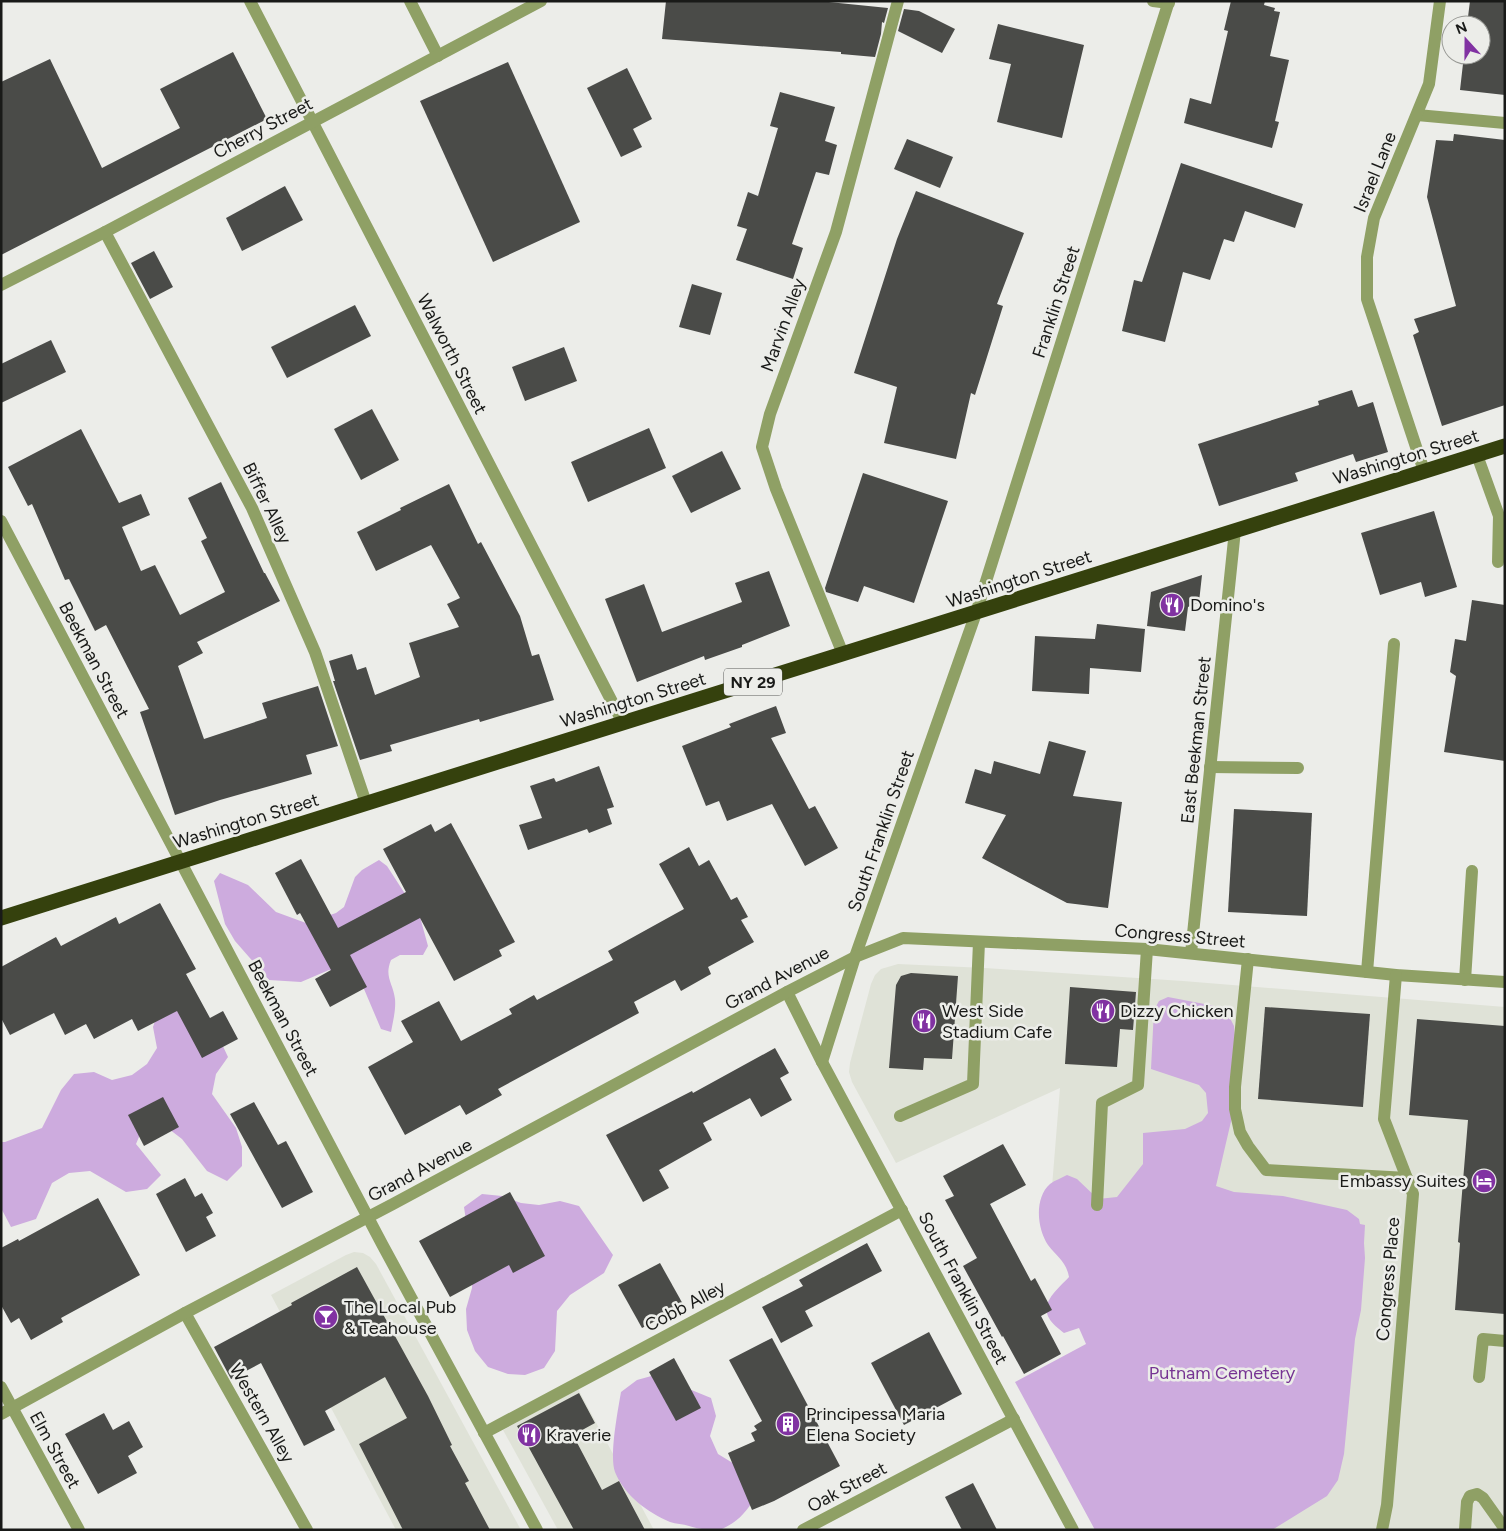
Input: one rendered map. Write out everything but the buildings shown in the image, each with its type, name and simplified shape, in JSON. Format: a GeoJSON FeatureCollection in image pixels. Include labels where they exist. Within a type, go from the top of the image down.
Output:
{"type":"FeatureCollection","features":[{"type":"Feature","properties":{"kind":"highway","name":"Washington Street"},"geometry":{"type":"LineString","coordinates":[[1,918],[1505,446]]}},
{"type":"Feature","properties":{"kind":"street","name":"Walworth Street"},"geometry":{"type":"LineString","coordinates":[[250,1],[623,723]]}},
{"type":"Feature","properties":{"kind":"street"},"geometry":{"type":"LineString","coordinates":[[410,1],[438,56]]}},
{"type":"Feature","properties":{"kind":"street","name":"Cherry Street"},"geometry":{"type":"LineString","coordinates":[[1,285],[541,1]]}},
{"type":"Feature","properties":{"kind":"street","name":"Marvin Alley"},"geometry":{"type":"LineString","coordinates":[[844,654],[780,498],[762,447],[770,414],[836,232],[898,1]]}},
{"type":"Feature","properties":{"kind":"street"},"geometry":{"type":"LineString","coordinates":[[1153,1],[1169,2]]}},
{"type":"Feature","properties":{"kind":"street","name":"Israel Lane"},"geometry":{"type":"LineString","coordinates":[[1424,471],[1367,299],[1367,257],[1374,218],[1430,84],[1440,1]]}},
{"type":"Feature","properties":{"kind":"street","name":"Franklin Street"},"geometry":{"type":"LineString","coordinates":[[976,613],[1169,2]]}},
{"type":"Feature","properties":{"kind":"street"},"geometry":{"type":"LineString","coordinates":[[1418,115],[1505,123]]}},
{"type":"Feature","properties":{"kind":"street","name":"Biffer Alley"},"geometry":{"type":"LineString","coordinates":[[104,232],[252,508],[315,652],[366,803]]}},
{"type":"Feature","properties":{"kind":"street"},"geometry":{"type":"LineString","coordinates":[[1477,455],[1499,516],[1498,562]]}},
{"type":"Feature","properties":{"kind":"street","name":"Beekman Street"},"geometry":{"type":"LineString","coordinates":[[1,521],[368,1218],[537,1530]]}},
{"type":"Feature","properties":{"kind":"street","name":"East Beekman Street"},"geometry":{"type":"LineString","coordinates":[[1191,953],[1235,530]]}},
{"type":"Feature","properties":{"kind":"street","name":"South Franklin Street"},"geometry":{"type":"LineString","coordinates":[[822,1062],[855,957],[976,613]]}},
{"type":"Feature","properties":{"kind":"street"},"geometry":{"type":"LineString","coordinates":[[1367,972],[1394,644]]}},
{"type":"Feature","properties":{"kind":"street"},"geometry":{"type":"LineString","coordinates":[[1210,767],[1298,768]]}},
{"type":"Feature","properties":{"kind":"street"},"geometry":{"type":"LineString","coordinates":[[1466,980],[1472,871]]}},
{"type":"Feature","properties":{"kind":"street","name":"Congress Street"},"geometry":{"type":"LineString","coordinates":[[855,957],[903,938],[1147,949],[1396,975],[1505,982]]}},
{"type":"Feature","properties":{"kind":"street"},"geometry":{"type":"LineString","coordinates":[[900,1116],[973,1084],[978,942]]}},
{"type":"Feature","properties":{"kind":"street"},"geometry":{"type":"LineString","coordinates":[[1098,1205],[1102,1104],[1138,1086],[1147,949]]}},
{"type":"Feature","properties":{"kind":"street","name":"Grand Avenue"},"geometry":{"type":"LineString","coordinates":[[7,1411],[186,1313],[368,1218],[855,957]]}},
{"type":"Feature","properties":{"kind":"street"},"geometry":{"type":"LineString","coordinates":[[1248,959],[1235,1087],[1235,1110],[1240,1132],[1248,1146],[1266,1170],[1407,1178]]}},
{"type":"Feature","properties":{"kind":"street","name":"Congress Place"},"geometry":{"type":"LineString","coordinates":[[1382,1530],[1387,1505],[1413,1194],[1384,1119],[1396,975]]}},
{"type":"Feature","properties":{"kind":"street","name":"South Franklin Street"},"geometry":{"type":"LineString","coordinates":[[787,992],[822,1062],[1073,1530]]}},
{"type":"Feature","properties":{"kind":"street","name":"Cobb Alley"},"geometry":{"type":"LineString","coordinates":[[484,1434],[902,1210]]}},
{"type":"Feature","properties":{"kind":"street","name":"Western Alley"},"geometry":{"type":"LineString","coordinates":[[186,1313],[307,1530]]}},
{"type":"Feature","properties":{"kind":"street"},"geometry":{"type":"LineString","coordinates":[[1479,1377],[1483,1339],[1505,1341]]}},
{"type":"Feature","properties":{"kind":"street","name":"Elm Street"},"geometry":{"type":"LineString","coordinates":[[1,1387],[7,1411],[79,1530]]}},
{"type":"Feature","properties":{"kind":"street","name":"Oak Street"},"geometry":{"type":"LineString","coordinates":[[803,1530],[1014,1419]]}},
{"type":"Feature","properties":{"kind":"street"},"geometry":{"type":"LineString","coordinates":[[1465,1530],[1467,1502],[1470,1496],[1477,1494],[1483,1498],[1505,1529]]}},
{"type":"Feature","properties":{"kind":"shaded area"},"geometry":{"type":"Polygon","coordinates":[[[898,964],[1183,981],[1505,1007],[1505,1530],[1232,1530],[1051,1199],[1060,1088],[896,1163],[852,1082],[849,1072],[871,984],[875,975],[881,969],[898,964]]]}},
{"type":"Feature","properties":{"kind":"shaded area"},"geometry":{"type":"Polygon","coordinates":[[[354,1252],[363,1253],[376,1264],[521,1530],[396,1530],[271,1295],[354,1252]]]}},
{"type":"Feature","properties":{"kind":"shaded area"},"geometry":{"type":"Polygon","coordinates":[[[578,1389],[654,1530],[558,1530],[503,1430],[578,1389]]]}},
{"type":"Feature","properties":{"kind":"green space"},"geometry":{"type":"Polygon","coordinates":[[[379,860],[387,866],[420,917],[428,946],[423,955],[400,955],[391,960],[388,971],[395,1003],[391,1032],[381,1029],[364,989],[349,974],[329,970],[301,982],[269,980],[235,941],[225,924],[214,881],[220,873],[248,885],[276,912],[306,923],[336,913],[344,907],[355,877],[362,870],[379,860]]]}},
{"type":"Feature","properties":{"kind":"green space","name":"Putnam Cemetery"},"geometry":{"type":"Polygon","coordinates":[[[1168,997],[1225,1008],[1234,1026],[1239,1087],[1216,1186],[1234,1192],[1283,1196],[1347,1210],[1359,1219],[1360,1224],[1365,1225],[1365,1258],[1361,1310],[1355,1339],[1344,1454],[1338,1480],[1327,1496],[1272,1530],[1095,1530],[1015,1382],[1086,1344],[1079,1328],[1064,1333],[1052,1322],[1047,1312],[1047,1306],[1052,1296],[1069,1277],[1063,1263],[1048,1245],[1041,1231],[1039,1205],[1045,1190],[1050,1184],[1067,1175],[1077,1179],[1098,1199],[1117,1197],[1143,1164],[1143,1133],[1185,1129],[1202,1121],[1208,1113],[1206,1093],[1199,1085],[1151,1069],[1154,1010],[1159,1001],[1168,997]]]}},
{"type":"Feature","properties":{"kind":"green space"},"geometry":{"type":"Polygon","coordinates":[[[177,1002],[220,1040],[228,1057],[216,1074],[212,1094],[236,1128],[242,1147],[242,1166],[227,1181],[207,1171],[182,1139],[165,1126],[144,1125],[136,1144],[161,1175],[147,1189],[126,1192],[90,1171],[69,1173],[52,1183],[36,1219],[11,1227],[1,1208],[1,1142],[42,1128],[61,1090],[74,1074],[94,1072],[112,1080],[132,1075],[147,1064],[157,1048],[153,1027],[159,1009],[177,1002]]]}},
{"type":"Feature","properties":{"kind":"green space"},"geometry":{"type":"Polygon","coordinates":[[[482,1194],[502,1196],[521,1203],[539,1205],[560,1201],[579,1206],[613,1255],[604,1273],[570,1295],[557,1311],[555,1351],[544,1368],[525,1375],[508,1374],[488,1367],[475,1351],[467,1330],[466,1309],[472,1288],[473,1269],[464,1207],[482,1194]]]}},
{"type":"Feature","properties":{"kind":"green space"},"geometry":{"type":"Polygon","coordinates":[[[655,1375],[711,1398],[716,1416],[710,1436],[718,1454],[736,1465],[755,1498],[742,1516],[722,1529],[697,1528],[672,1523],[661,1518],[631,1496],[619,1481],[615,1472],[613,1444],[621,1392],[637,1380],[655,1375]]]}},
{"type":"Feature","properties":{"kind":"place","name":"Domino's"},"geometry":{"type":"Point","coordinates":[1172,605]}},
{"type":"Feature","properties":{"kind":"place","name":"Dizzy Chicken"},"geometry":{"type":"Point","coordinates":[1103,1011]}},
{"type":"Feature","properties":{"kind":"place","name":"West Side Stadium Cafe"},"geometry":{"type":"Point","coordinates":[924,1021]}},
{"type":"Feature","properties":{"kind":"place","name":"Embassy Suites"},"geometry":{"type":"Point","coordinates":[1484,1181]}},
{"type":"Feature","properties":{"kind":"place","name":"The Local Pub & Teahouse"},"geometry":{"type":"Point","coordinates":[326,1317]}},
{"type":"Feature","properties":{"kind":"place","name":"Principessa Maria Elena Society"},"geometry":{"type":"Point","coordinates":[788,1424]}},
{"type":"Feature","properties":{"kind":"place","name":"Kraverie"},"geometry":{"type":"Point","coordinates":[529,1435]}}]}
